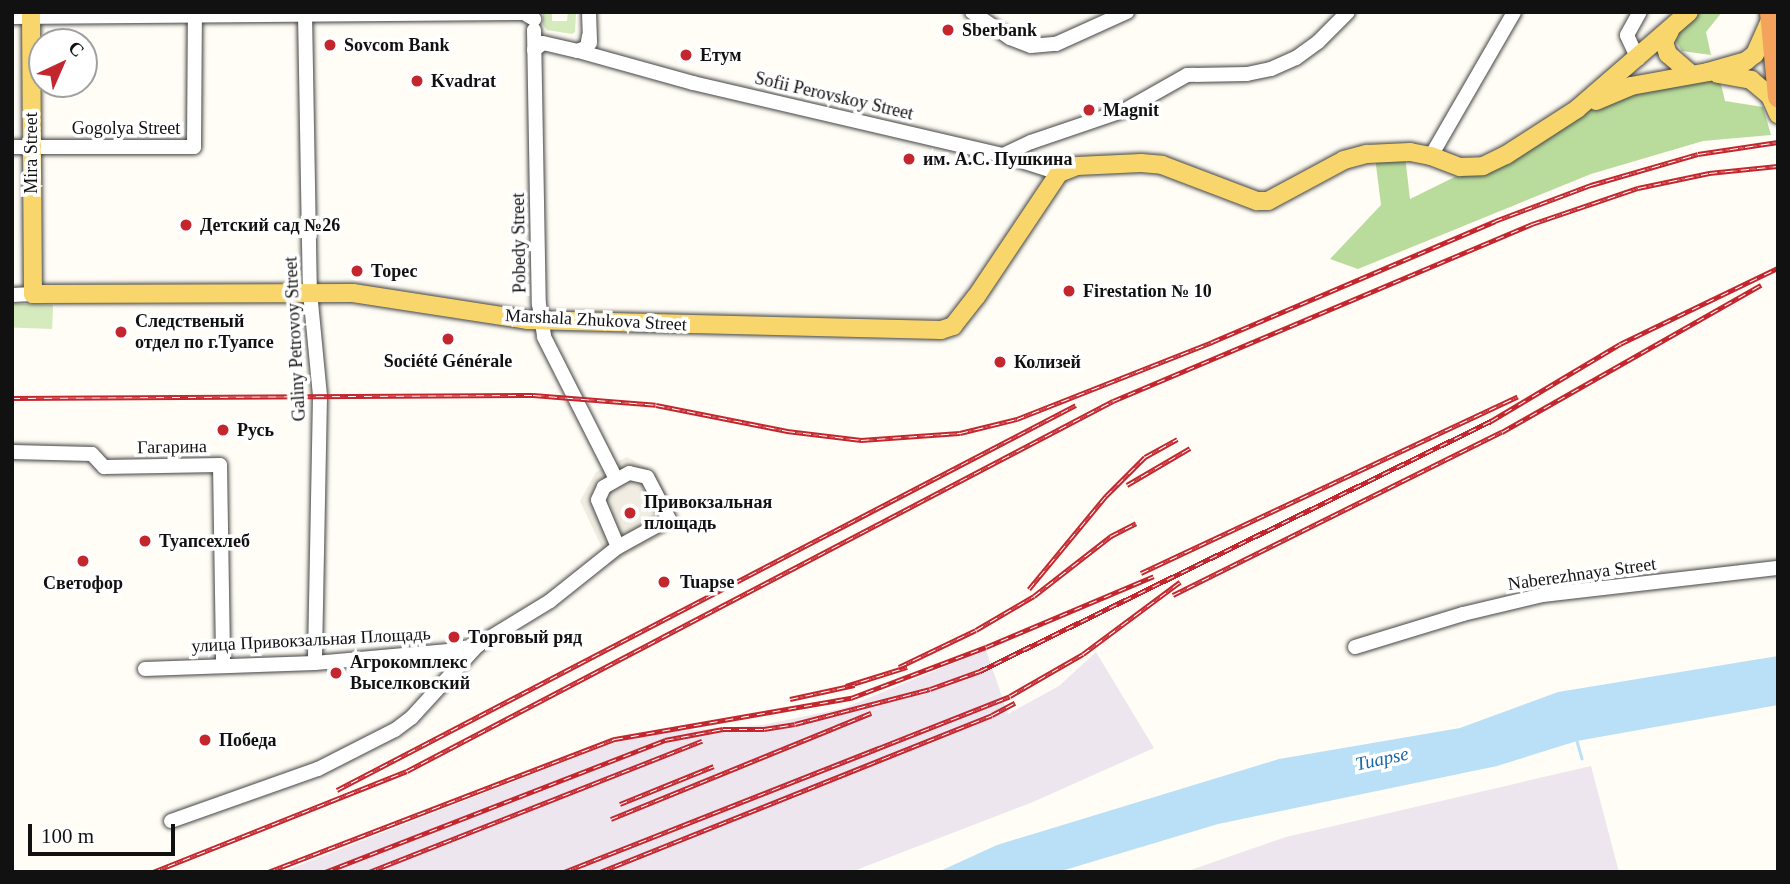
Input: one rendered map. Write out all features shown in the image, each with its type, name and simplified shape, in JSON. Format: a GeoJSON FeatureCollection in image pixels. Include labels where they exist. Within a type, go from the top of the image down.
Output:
{"type":"FeatureCollection","features":[{"type":"Feature","properties":{"kind":"highway"},"geometry":{"type":"LineString","coordinates":[[1773,23],[1778,97]]}},
{"type":"Feature","properties":{"kind":"main road"},"geometry":{"type":"LineString","coordinates":[[1059,173],[1077,166],[1141,163],[1162,165],[1257,201],[1268,201],[1355,157],[1392,151],[1431,156],[1460,167],[1483,166],[1506,155],[1577,109],[1689,12]]}},
{"type":"Feature","properties":{"kind":"main road","name":"Mira Street"},"geometry":{"type":"LineString","coordinates":[[31,15],[21,147],[33,295]]}},
{"type":"Feature","properties":{"kind":"main road"},"geometry":{"type":"LineString","coordinates":[[1577,109],[1631,86],[1746,61],[1755,54],[1773,23]]}},
{"type":"Feature","properties":{"kind":"main road"},"geometry":{"type":"LineString","coordinates":[[1672,29],[1664,42],[1675,63],[1699,73],[1751,80],[1770,96],[1778,114]]}},
{"type":"Feature","properties":{"kind":"main road"},"geometry":{"type":"LineString","coordinates":[[1640,57],[1644,68],[1658,80]]}},
{"type":"Feature","properties":{"kind":"main road","name":"Marshala Zhukova Street"},"geometry":{"type":"LineString","coordinates":[[33,295],[353,293],[541,320],[941,330],[953,326],[970,306],[1059,173]]}},
{"type":"Feature","properties":{"kind":"street"},"geometry":{"type":"LineString","coordinates":[[578,51],[587,47],[589,12]]}},
{"type":"Feature","properties":{"kind":"street"},"geometry":{"type":"LineString","coordinates":[[972,12],[1010,38],[1031,46],[1056,44],[1127,12]]}},
{"type":"Feature","properties":{"kind":"street"},"geometry":{"type":"LineString","coordinates":[[1003,155],[1031,142],[1125,110],[1187,75],[1247,74],[1270,69],[1296,58],[1318,42],[1348,12]]}},
{"type":"Feature","properties":{"kind":"street"},"geometry":{"type":"LineString","coordinates":[[1431,156],[1514,12]]}},
{"type":"Feature","properties":{"kind":"street"},"geometry":{"type":"LineString","coordinates":[[1640,12],[1627,35],[1640,57]]}},
{"type":"Feature","properties":{"kind":"street","name":"Galiny Petrovoy Street"},"geometry":{"type":"LineString","coordinates":[[305,13],[310,292],[320,396],[315,663]]}},
{"type":"Feature","properties":{"kind":"street"},"geometry":{"type":"LineString","coordinates":[[12,17],[524,13],[534,21],[538,47]]}},
{"type":"Feature","properties":{"kind":"street","name":"Gogolya Street"},"geometry":{"type":"LineString","coordinates":[[21,147],[194,147],[195,17]]}},
{"type":"Feature","properties":{"kind":"street"},"geometry":{"type":"LineString","coordinates":[[589,36],[593,48],[601,58]]}},
{"type":"Feature","properties":{"kind":"street","name":"Sofii Perovskoy Street"},"geometry":{"type":"LineString","coordinates":[[538,47],[578,51],[1003,155],[1059,173]]}},
{"type":"Feature","properties":{"kind":"street","name":"Pobedy Street"},"geometry":{"type":"LineString","coordinates":[[538,47],[541,320],[544,337],[616,479]]}},
{"type":"Feature","properties":{"kind":"street","name":"Marshala Zhukova Street"},"geometry":{"type":"LineString","coordinates":[[12,295],[33,295]]}},
{"type":"Feature","properties":{"kind":"street","name":"Гагарина"},"geometry":{"type":"LineString","coordinates":[[12,452],[92,454],[104,467],[220,465],[223,666]]}},
{"type":"Feature","properties":{"kind":"street"},"geometry":{"type":"LineString","coordinates":[[629,472],[647,477],[669,519],[618,547],[598,500],[604,487],[629,472]]}},
{"type":"Feature","properties":{"kind":"street","name":"улица Привокзальная Площадь"},"geometry":{"type":"LineString","coordinates":[[171,821],[318,769],[395,730],[412,717],[478,645],[551,601],[618,547]]}},
{"type":"Feature","properties":{"kind":"street","name":"Naberezhnaya Street"},"geometry":{"type":"LineString","coordinates":[[1355,647],[1463,614],[1543,595],[1778,568]]}},
{"type":"Feature","properties":{"kind":"street","name":"улица Привокзальная Площадь"},"geometry":{"type":"LineString","coordinates":[[145,669],[315,663],[437,652],[478,645]]}},
{"type":"Feature","properties":{"kind":"shaded area","name":"Привокзальная площадь"},"geometry":{"type":"Polygon","coordinates":[[[627,457],[656,473],[681,525],[610,565],[580,501],[596,472],[627,457]]]}},
{"type":"Feature","properties":{"kind":"shaded area"},"geometry":{"type":"Polygon","coordinates":[[[986,650],[1008,714],[1059,686],[1096,652],[1154,748],[1033,802],[851,872],[282,872],[615,742],[677,731],[763,725],[844,708],[986,650]]]}},
{"type":"Feature","properties":{"kind":"shaded area"},"geometry":{"type":"Polygon","coordinates":[[[1591,766],[1619,872],[1185,872],[1286,837],[1591,766]]]}},
{"type":"Feature","properties":{"kind":"green space"},"geometry":{"type":"Polygon","coordinates":[[[543,12],[552,12],[552,21],[567,21],[568,12],[576,12],[575,32],[572,34],[547,30],[543,25],[543,12]]]}},
{"type":"Feature","properties":{"kind":"green space"},"geometry":{"type":"Polygon","coordinates":[[[1695,12],[1722,12],[1706,32],[1711,55],[1682,51],[1672,35],[1695,12]]]}},
{"type":"Feature","properties":{"kind":"green space"},"geometry":{"type":"Polygon","coordinates":[[[1720,80],[1725,101],[1763,107],[1771,135],[1703,141],[1591,174],[1358,269],[1330,259],[1381,205],[1375,157],[1405,156],[1410,199],[1633,89],[1682,81],[1720,80]]]}},
{"type":"Feature","properties":{"kind":"green space"},"geometry":{"type":"Polygon","coordinates":[[[12,304],[53,305],[52,329],[12,328],[12,304]]]}},
{"type":"Feature","properties":{"kind":"water"},"geometry":{"type":"Polygon","coordinates":[[[1778,656],[1778,705],[1577,741],[1497,766],[1218,824],[1058,872],[938,872],[997,845],[1279,759],[1460,728],[1558,692],[1778,656]]]}},
{"type":"Feature","properties":{"kind":"waterway"},"geometry":{"type":"LineString","coordinates":[[1577,741],[1582,758]]}},
{"type":"Feature","properties":{"kind":"railway"},"geometry":{"type":"LineString","coordinates":[[12,398],[533,395],[656,405],[787,431],[861,440],[960,433],[1017,419],[1212,342],[1495,221],[1591,185],[1698,154],[1778,142]]}},
{"type":"Feature","properties":{"kind":"railway"},"geometry":{"type":"LineString","coordinates":[[153,872],[407,771],[1113,401],[1532,224],[1638,188],[1709,173],[1778,166]]}},
{"type":"Feature","properties":{"kind":"railway"},"geometry":{"type":"LineString","coordinates":[[325,872],[665,740],[723,729],[764,729],[795,724],[930,689],[980,671],[1491,421],[1620,344],[1778,268]]}},
{"type":"Feature","properties":{"kind":"railway"},"geometry":{"type":"LineString","coordinates":[[1173,595],[1502,432],[1761,285]]}},
{"type":"Feature","properties":{"kind":"railway"},"geometry":{"type":"LineString","coordinates":[[1141,573],[1518,396]]}},
{"type":"Feature","properties":{"kind":"railway"},"geometry":{"type":"LineString","coordinates":[[337,790],[1076,405]]}},
{"type":"Feature","properties":{"kind":"railway"},"geometry":{"type":"LineString","coordinates":[[1029,589],[1106,496],[1145,457],[1177,439]]}},
{"type":"Feature","properties":{"kind":"railway"},"geometry":{"type":"LineString","coordinates":[[1127,485],[1190,448]]}},
{"type":"Feature","properties":{"kind":"railway"},"geometry":{"type":"LineString","coordinates":[[899,667],[976,630],[1034,596],[1111,536],[1136,523]]}},
{"type":"Feature","properties":{"kind":"railway"},"geometry":{"type":"LineString","coordinates":[[268,872],[615,739],[851,698],[986,647],[1154,576]]}},
{"type":"Feature","properties":{"kind":"railway"},"geometry":{"type":"LineString","coordinates":[[564,872],[1010,696],[1083,654],[1180,582]]}},
{"type":"Feature","properties":{"kind":"railway"},"geometry":{"type":"LineString","coordinates":[[846,686],[907,667]]}},
{"type":"Feature","properties":{"kind":"railway"},"geometry":{"type":"LineString","coordinates":[[790,699],[855,685]]}},
{"type":"Feature","properties":{"kind":"railway"},"geometry":{"type":"LineString","coordinates":[[600,872],[992,715],[1015,703]]}},
{"type":"Feature","properties":{"kind":"railway"},"geometry":{"type":"LineString","coordinates":[[611,819],[871,713]]}},
{"type":"Feature","properties":{"kind":"railway"},"geometry":{"type":"LineString","coordinates":[[369,872],[702,741]]}},
{"type":"Feature","properties":{"kind":"railway"},"geometry":{"type":"LineString","coordinates":[[620,804],[714,766]]}},
{"type":"Feature","properties":{"kind":"place","name":"Sberbank"},"geometry":{"type":"Point","coordinates":[948,30]}},
{"type":"Feature","properties":{"kind":"place","name":"Sovcom Bank"},"geometry":{"type":"Point","coordinates":[330,45]}},
{"type":"Feature","properties":{"kind":"place","name":"Етум"},"geometry":{"type":"Point","coordinates":[686,55]}},
{"type":"Feature","properties":{"kind":"place","name":"Kvadrat"},"geometry":{"type":"Point","coordinates":[417,81]}},
{"type":"Feature","properties":{"kind":"place","name":"Magnit"},"geometry":{"type":"Point","coordinates":[1089,110]}},
{"type":"Feature","properties":{"kind":"place","name":"им. А.С. Пушкина"},"geometry":{"type":"Point","coordinates":[909,159]}},
{"type":"Feature","properties":{"kind":"place","name":"Детский сад №26"},"geometry":{"type":"Point","coordinates":[186,225]}},
{"type":"Feature","properties":{"kind":"place","name":"Торес"},"geometry":{"type":"Point","coordinates":[357,271]}},
{"type":"Feature","properties":{"kind":"place","name":"Firestation № 10"},"geometry":{"type":"Point","coordinates":[1069,291]}},
{"type":"Feature","properties":{"kind":"place","name":"Следственый отдел по г.Туапсе"},"geometry":{"type":"Point","coordinates":[121,332]}},
{"type":"Feature","properties":{"kind":"place","name":"Société Générale"},"geometry":{"type":"Point","coordinates":[448,339]}},
{"type":"Feature","properties":{"kind":"place","name":"Колизей"},"geometry":{"type":"Point","coordinates":[1000,362]}},
{"type":"Feature","properties":{"kind":"place","name":"Русь"},"geometry":{"type":"Point","coordinates":[223,430]}},
{"type":"Feature","properties":{"kind":"place","name":"Привокзальная площадь"},"geometry":{"type":"Point","coordinates":[630,513]}},
{"type":"Feature","properties":{"kind":"place","name":"Туапсехлеб"},"geometry":{"type":"Point","coordinates":[145,541]}},
{"type":"Feature","properties":{"kind":"place","name":"Светофор"},"geometry":{"type":"Point","coordinates":[83,561]}},
{"type":"Feature","properties":{"kind":"place","name":"Tuapse"},"geometry":{"type":"Point","coordinates":[664,582]}},
{"type":"Feature","properties":{"kind":"place","name":"Торговый ряд"},"geometry":{"type":"Point","coordinates":[454,637]}},
{"type":"Feature","properties":{"kind":"place","name":"Агрокомплекс Выселковский"},"geometry":{"type":"Point","coordinates":[336,673]}},
{"type":"Feature","properties":{"kind":"place","name":"Победа"},"geometry":{"type":"Point","coordinates":[205,740]}}]}
